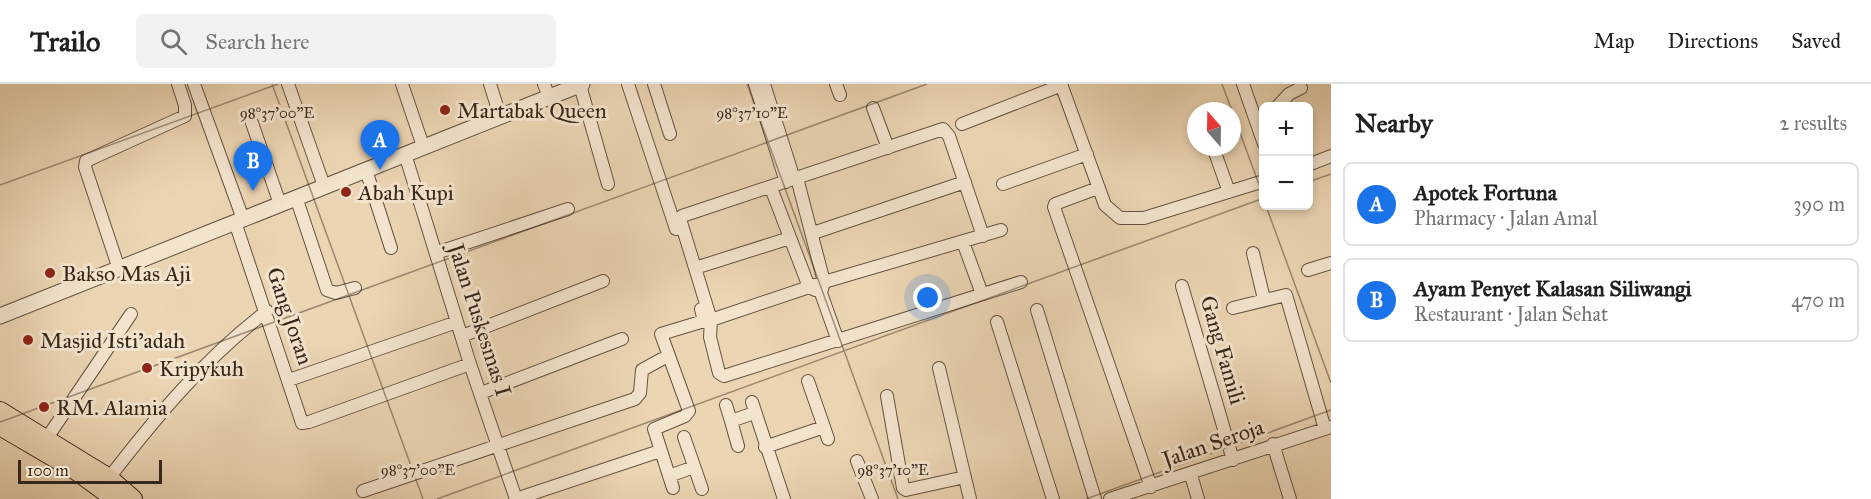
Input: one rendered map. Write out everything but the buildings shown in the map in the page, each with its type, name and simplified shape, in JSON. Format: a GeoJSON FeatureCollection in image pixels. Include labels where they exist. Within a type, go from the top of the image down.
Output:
{"type":"FeatureCollection","features":[{"type":"Feature","properties":{"kind":"main road"},"geometry":{"type":"LineString","coordinates":[[0,411],[109,478],[133,499]]}},
{"type":"Feature","properties":{"kind":"main road"},"geometry":{"type":"LineString","coordinates":[[0,426],[75,470],[115,499]]}},
{"type":"Feature","properties":{"kind":"street"},"geometry":{"type":"LineString","coordinates":[[119,269],[85,167],[86,161],[184,116],[185,105],[178,84]]}},
{"type":"Feature","properties":{"kind":"street","name":"Gang Joran"},"geometry":{"type":"LineString","coordinates":[[194,84],[239,220],[300,419],[304,424],[470,364]]}},
{"type":"Feature","properties":{"kind":"street"},"geometry":{"type":"LineString","coordinates":[[288,84],[324,186]]}},
{"type":"Feature","properties":{"kind":"street"},"geometry":{"type":"LineString","coordinates":[[402,84],[423,146]]}},
{"type":"Feature","properties":{"kind":"street"},"geometry":{"type":"LineString","coordinates":[[490,84],[500,116]]}},
{"type":"Feature","properties":{"kind":"street"},"geometry":{"type":"LineString","coordinates":[[0,316],[500,116],[546,91],[581,84],[608,184]]}},
{"type":"Feature","properties":{"kind":"street"},"geometry":{"type":"LineString","coordinates":[[628,84],[704,320],[661,334],[688,413],[655,427],[660,451],[671,482],[694,467]]}},
{"type":"Feature","properties":{"kind":"street"},"geometry":{"type":"LineString","coordinates":[[654,84],[670,134]]}},
{"type":"Feature","properties":{"kind":"street"},"geometry":{"type":"LineString","coordinates":[[755,84],[813,233],[818,287]]}},
{"type":"Feature","properties":{"kind":"street"},"geometry":{"type":"LineString","coordinates":[[764,84],[792,180]]}},
{"type":"Feature","properties":{"kind":"street"},"geometry":{"type":"LineString","coordinates":[[1243,84],[1259,116]]}},
{"type":"Feature","properties":{"kind":"street"},"geometry":{"type":"LineString","coordinates":[[962,124],[1061,85],[1105,205],[1113,215],[1135,220],[1259,182]]}},
{"type":"Feature","properties":{"kind":"street"},"geometry":{"type":"LineString","coordinates":[[1282,102],[1289,94],[1301,88]]}},
{"type":"Feature","properties":{"kind":"street"},"geometry":{"type":"LineString","coordinates":[[873,108],[888,148]]}},
{"type":"Feature","properties":{"kind":"street"},"geometry":{"type":"LineString","coordinates":[[252,123],[280,204]]}},
{"type":"Feature","properties":{"kind":"street"},"geometry":{"type":"LineString","coordinates":[[983,236],[950,136],[943,129],[680,218],[711,320],[710,337],[719,373],[724,376],[1021,282]]}},
{"type":"Feature","properties":{"kind":"street","name":"Jalan Puskesmas I"},"geometry":{"type":"LineString","coordinates":[[405,154],[470,364],[516,499]]}},
{"type":"Feature","properties":{"kind":"street"},"geometry":{"type":"LineString","coordinates":[[1003,184],[1087,154]]}},
{"type":"Feature","properties":{"kind":"street"},"geometry":{"type":"LineString","coordinates":[[1216,156],[1229,192]]}},
{"type":"Feature","properties":{"kind":"street"},"geometry":{"type":"LineString","coordinates":[[1313,163],[1331,156]]}},
{"type":"Feature","properties":{"kind":"street"},"geometry":{"type":"LineString","coordinates":[[366,170],[391,248]]}},
{"type":"Feature","properties":{"kind":"street"},"geometry":{"type":"LineString","coordinates":[[813,233],[965,183]]}},
{"type":"Feature","properties":{"kind":"street"},"geometry":{"type":"LineString","coordinates":[[771,188],[790,238],[818,287],[838,341]]}},
{"type":"Feature","properties":{"kind":"street"},"geometry":{"type":"LineString","coordinates":[[1098,188],[1054,206],[1149,491]]}},
{"type":"Feature","properties":{"kind":"street"},"geometry":{"type":"LineString","coordinates":[[296,197],[327,290],[336,293],[355,288]]}},
{"type":"Feature","properties":{"kind":"street"},"geometry":{"type":"LineString","coordinates":[[436,253],[568,209]]}},
{"type":"Feature","properties":{"kind":"street"},"geometry":{"type":"LineString","coordinates":[[711,320],[1001,230]]}},
{"type":"Feature","properties":{"kind":"street"},"geometry":{"type":"LineString","coordinates":[[696,268],[790,238]]}},
{"type":"Feature","properties":{"kind":"street"},"geometry":{"type":"LineString","coordinates":[[963,242],[982,294]]}},
{"type":"Feature","properties":{"kind":"street"},"geometry":{"type":"LineString","coordinates":[[1253,254],[1264,299]]}},
{"type":"Feature","properties":{"kind":"street"},"geometry":{"type":"LineString","coordinates":[[1308,270],[1331,263]]}},
{"type":"Feature","properties":{"kind":"street"},"geometry":{"type":"LineString","coordinates":[[462,336],[603,281]]}},
{"type":"Feature","properties":{"kind":"street","name":"Gang Famili"},"geometry":{"type":"LineString","coordinates":[[1182,286],[1233,460]]}},
{"type":"Feature","properties":{"kind":"street"},"geometry":{"type":"LineString","coordinates":[[1233,308],[1286,295],[1328,428]]}},
{"type":"Feature","properties":{"kind":"street"},"geometry":{"type":"LineString","coordinates":[[1037,309],[1095,499]]}},
{"type":"Feature","properties":{"kind":"street"},"geometry":{"type":"LineString","coordinates":[[109,478],[151,424],[208,361],[267,311]]}},
{"type":"Feature","properties":{"kind":"street"},"geometry":{"type":"LineString","coordinates":[[47,438],[131,314]]}},
{"type":"Feature","properties":{"kind":"street"},"geometry":{"type":"LineString","coordinates":[[289,380],[457,322]]}},
{"type":"Feature","properties":{"kind":"street"},"geometry":{"type":"LineString","coordinates":[[997,322],[1053,499]]}},
{"type":"Feature","properties":{"kind":"street"},"geometry":{"type":"LineString","coordinates":[[481,393],[622,339]]}},
{"type":"Feature","properties":{"kind":"street"},"geometry":{"type":"LineString","coordinates":[[363,491],[498,443],[635,399],[640,393],[642,370],[662,359]]}},
{"type":"Feature","properties":{"kind":"street"},"geometry":{"type":"LineString","coordinates":[[939,368],[970,499]]}},
{"type":"Feature","properties":{"kind":"street"},"geometry":{"type":"LineString","coordinates":[[765,447],[826,433],[808,381]]}},
{"type":"Feature","properties":{"kind":"street"},"geometry":{"type":"LineString","coordinates":[[887,396],[903,488],[906,490],[965,477]]}},
{"type":"Feature","properties":{"kind":"street"},"geometry":{"type":"LineString","coordinates":[[726,405],[738,446]]}},
{"type":"Feature","properties":{"kind":"street"},"geometry":{"type":"LineString","coordinates":[[731,421],[753,407],[784,499]]}},
{"type":"Feature","properties":{"kind":"street","name":"Jalan Seroja"},"geometry":{"type":"LineString","coordinates":[[1116,498],[1149,491],[1272,444],[1328,428]]}},
{"type":"Feature","properties":{"kind":"street"},"geometry":{"type":"LineString","coordinates":[[684,437],[702,489]]}},
{"type":"Feature","properties":{"kind":"street"},"geometry":{"type":"LineString","coordinates":[[1272,444],[1290,499]]}},
{"type":"Feature","properties":{"kind":"street"},"geometry":{"type":"LineString","coordinates":[[516,499],[660,451]]}},
{"type":"Feature","properties":{"kind":"street"},"geometry":{"type":"LineString","coordinates":[[857,461],[872,499]]}},
{"type":"Feature","properties":{"kind":"street"},"geometry":{"type":"LineString","coordinates":[[1191,475],[1198,499]]}},
{"type":"Feature","properties":{"kind":"place","name":"Martabak Queen"},"geometry":{"type":"Point","coordinates":[445,110]}},
{"type":"Feature","properties":{"kind":"place","name":"Apotek Fortuna"},"geometry":{"type":"Point","coordinates":[380,170]}},
{"type":"Feature","properties":{"kind":"place","name":"Ayam Penyet Kalasan Siliwangi"},"geometry":{"type":"Point","coordinates":[253,191]}},
{"type":"Feature","properties":{"kind":"place","name":"Abah Kupi"},"geometry":{"type":"Point","coordinates":[346,192]}},
{"type":"Feature","properties":{"kind":"place","name":"Bakso Mas Aji"},"geometry":{"type":"Point","coordinates":[50,273]}},
{"type":"Feature","properties":{"kind":"place","name":"Masjid Isti'adah"},"geometry":{"type":"Point","coordinates":[28,340]}},
{"type":"Feature","properties":{"kind":"place","name":"Kripykuh"},"geometry":{"type":"Point","coordinates":[147,368]}},
{"type":"Feature","properties":{"kind":"place","name":"RM. Alamia"},"geometry":{"type":"Point","coordinates":[44,407]}}]}
